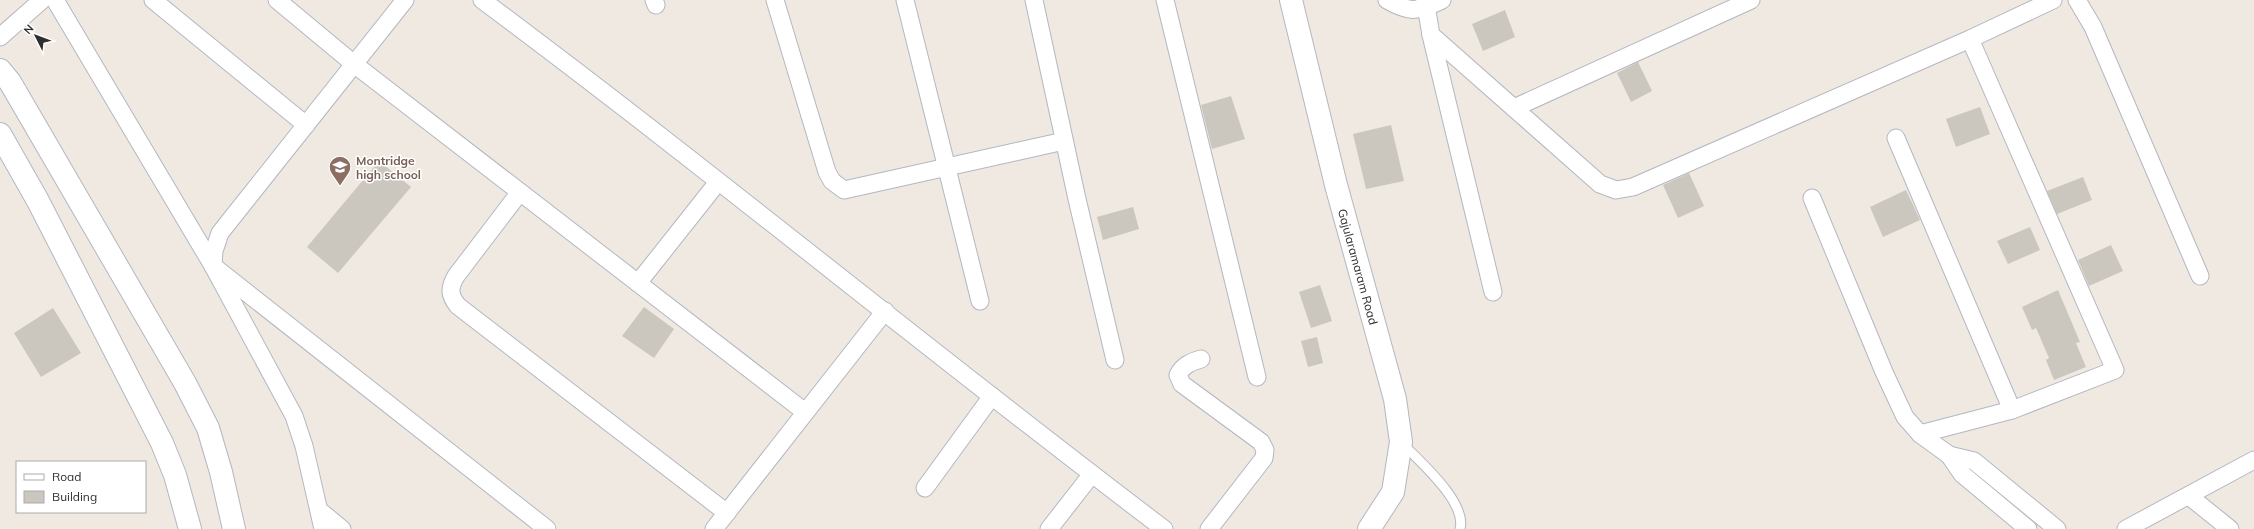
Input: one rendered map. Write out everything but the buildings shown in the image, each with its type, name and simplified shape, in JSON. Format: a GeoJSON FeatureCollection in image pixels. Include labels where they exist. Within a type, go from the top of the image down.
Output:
{"type":"FeatureCollection","features":[{"type":"Feature","properties":{"kind":"street"},"geometry":{"type":"LineString","coordinates":[[0,37],[42,0]]}},
{"type":"Feature","properties":{"kind":"street"},"geometry":{"type":"LineString","coordinates":[[56,0],[214,266],[294,416],[304,446],[320,511],[322,529]]}},
{"type":"Feature","properties":{"kind":"street"},"geometry":{"type":"LineString","coordinates":[[153,0],[306,125]]}},
{"type":"Feature","properties":{"kind":"street"},"geometry":{"type":"LineString","coordinates":[[277,0],[354,64],[805,412]]}},
{"type":"Feature","properties":{"kind":"street"},"geometry":{"type":"LineString","coordinates":[[214,266],[214,251],[220,233],[405,0]]}},
{"type":"Feature","properties":{"kind":"street"},"geometry":{"type":"LineString","coordinates":[[482,0],[620,102],[718,182],[1164,529]]}},
{"type":"Feature","properties":{"kind":"street"},"geometry":{"type":"LineString","coordinates":[[775,0],[827,172],[832,181],[844,190],[1064,140]]}},
{"type":"Feature","properties":{"kind":"street"},"geometry":{"type":"LineString","coordinates":[[905,0],[948,166],[980,301]]}},
{"type":"Feature","properties":{"kind":"street"},"geometry":{"type":"LineString","coordinates":[[1034,0],[1064,140],[1115,360]]}},
{"type":"Feature","properties":{"kind":"street"},"geometry":{"type":"LineString","coordinates":[[1165,0],[1257,377]]}},
{"type":"Feature","properties":{"kind":"street","name":"Gajularamaram Road"},"geometry":{"type":"LineString","coordinates":[[1291,0],[1336,186],[1396,399],[1401,442],[1393,492],[1372,528]]}},
{"type":"Feature","properties":{"kind":"street"},"geometry":{"type":"LineString","coordinates":[[1387,0],[1402,8],[1413,11],[1426,4],[1442,0]]}},
{"type":"Feature","properties":{"kind":"street"},"geometry":{"type":"LineString","coordinates":[[1514,108],[1751,0]]}},
{"type":"Feature","properties":{"kind":"street"},"geometry":{"type":"LineString","coordinates":[[1431,35],[1600,184],[1616,190],[1633,187],[1970,39],[2053,0]]}},
{"type":"Feature","properties":{"kind":"street"},"geometry":{"type":"LineString","coordinates":[[2077,0],[2093,27],[2200,276]]}},
{"type":"Feature","properties":{"kind":"street"},"geometry":{"type":"LineString","coordinates":[[1426,4],[1431,35],[1493,292]]}},
{"type":"Feature","properties":{"kind":"street"},"geometry":{"type":"LineString","coordinates":[[1920,434],[2012,410],[2115,370],[1970,39]]}},
{"type":"Feature","properties":{"kind":"street"},"geometry":{"type":"LineString","coordinates":[[0,70],[14,89],[181,376],[202,415],[208,428],[221,472],[234,529]]}},
{"type":"Feature","properties":{"kind":"street"},"geometry":{"type":"LineString","coordinates":[[0,134],[38,201],[162,443],[175,475],[190,529]]}},
{"type":"Feature","properties":{"kind":"street"},"geometry":{"type":"LineString","coordinates":[[1896,138],[2012,410]]}},
{"type":"Feature","properties":{"kind":"street"},"geometry":{"type":"LineString","coordinates":[[638,283],[718,182]]}},
{"type":"Feature","properties":{"kind":"street"},"geometry":{"type":"LineString","coordinates":[[520,192],[456,276],[451,285],[451,298],[458,306],[727,513]]}},
{"type":"Feature","properties":{"kind":"street"},"geometry":{"type":"LineString","coordinates":[[1812,198],[1884,372],[1905,418],[1920,434],[1949,456],[1962,474],[2028,529]]}},
{"type":"Feature","properties":{"kind":"street"},"geometry":{"type":"LineString","coordinates":[[214,266],[547,529]]}},
{"type":"Feature","properties":{"kind":"street"},"geometry":{"type":"LineString","coordinates":[[714,529],[885,311]]}},
{"type":"Feature","properties":{"kind":"street"},"geometry":{"type":"LineString","coordinates":[[1201,358],[1190,362],[1181,369],[1178,375],[1182,384],[1261,442],[1265,450],[1264,458],[1209,529]]}},
{"type":"Feature","properties":{"kind":"street"},"geometry":{"type":"LineString","coordinates":[[925,488],[992,396]]}},
{"type":"Feature","properties":{"kind":"street"},"geometry":{"type":"LineString","coordinates":[[1949,456],[1974,461],[2058,529]]}},
{"type":"Feature","properties":{"kind":"street"},"geometry":{"type":"LineString","coordinates":[[2126,529],[2254,460]]}},
{"type":"Feature","properties":{"kind":"street"},"geometry":{"type":"LineString","coordinates":[[1049,529],[1092,474]]}},
{"type":"Feature","properties":{"kind":"street"},"geometry":{"type":"LineString","coordinates":[[2189,496],[2230,529]]}},
{"type":"Feature","properties":{"kind":"street"},"geometry":{"type":"LineString","coordinates":[[320,511],[342,529]]}},
{"type":"Feature","properties":{"kind":"lane"},"geometry":{"type":"LineString","coordinates":[[1401,442],[1441,485],[1460,511],[1460,529]]}},
{"type":"Feature","properties":{"kind":"place","name":"Montridge high school"},"geometry":{"type":"Point","coordinates":[340,186]}}]}
